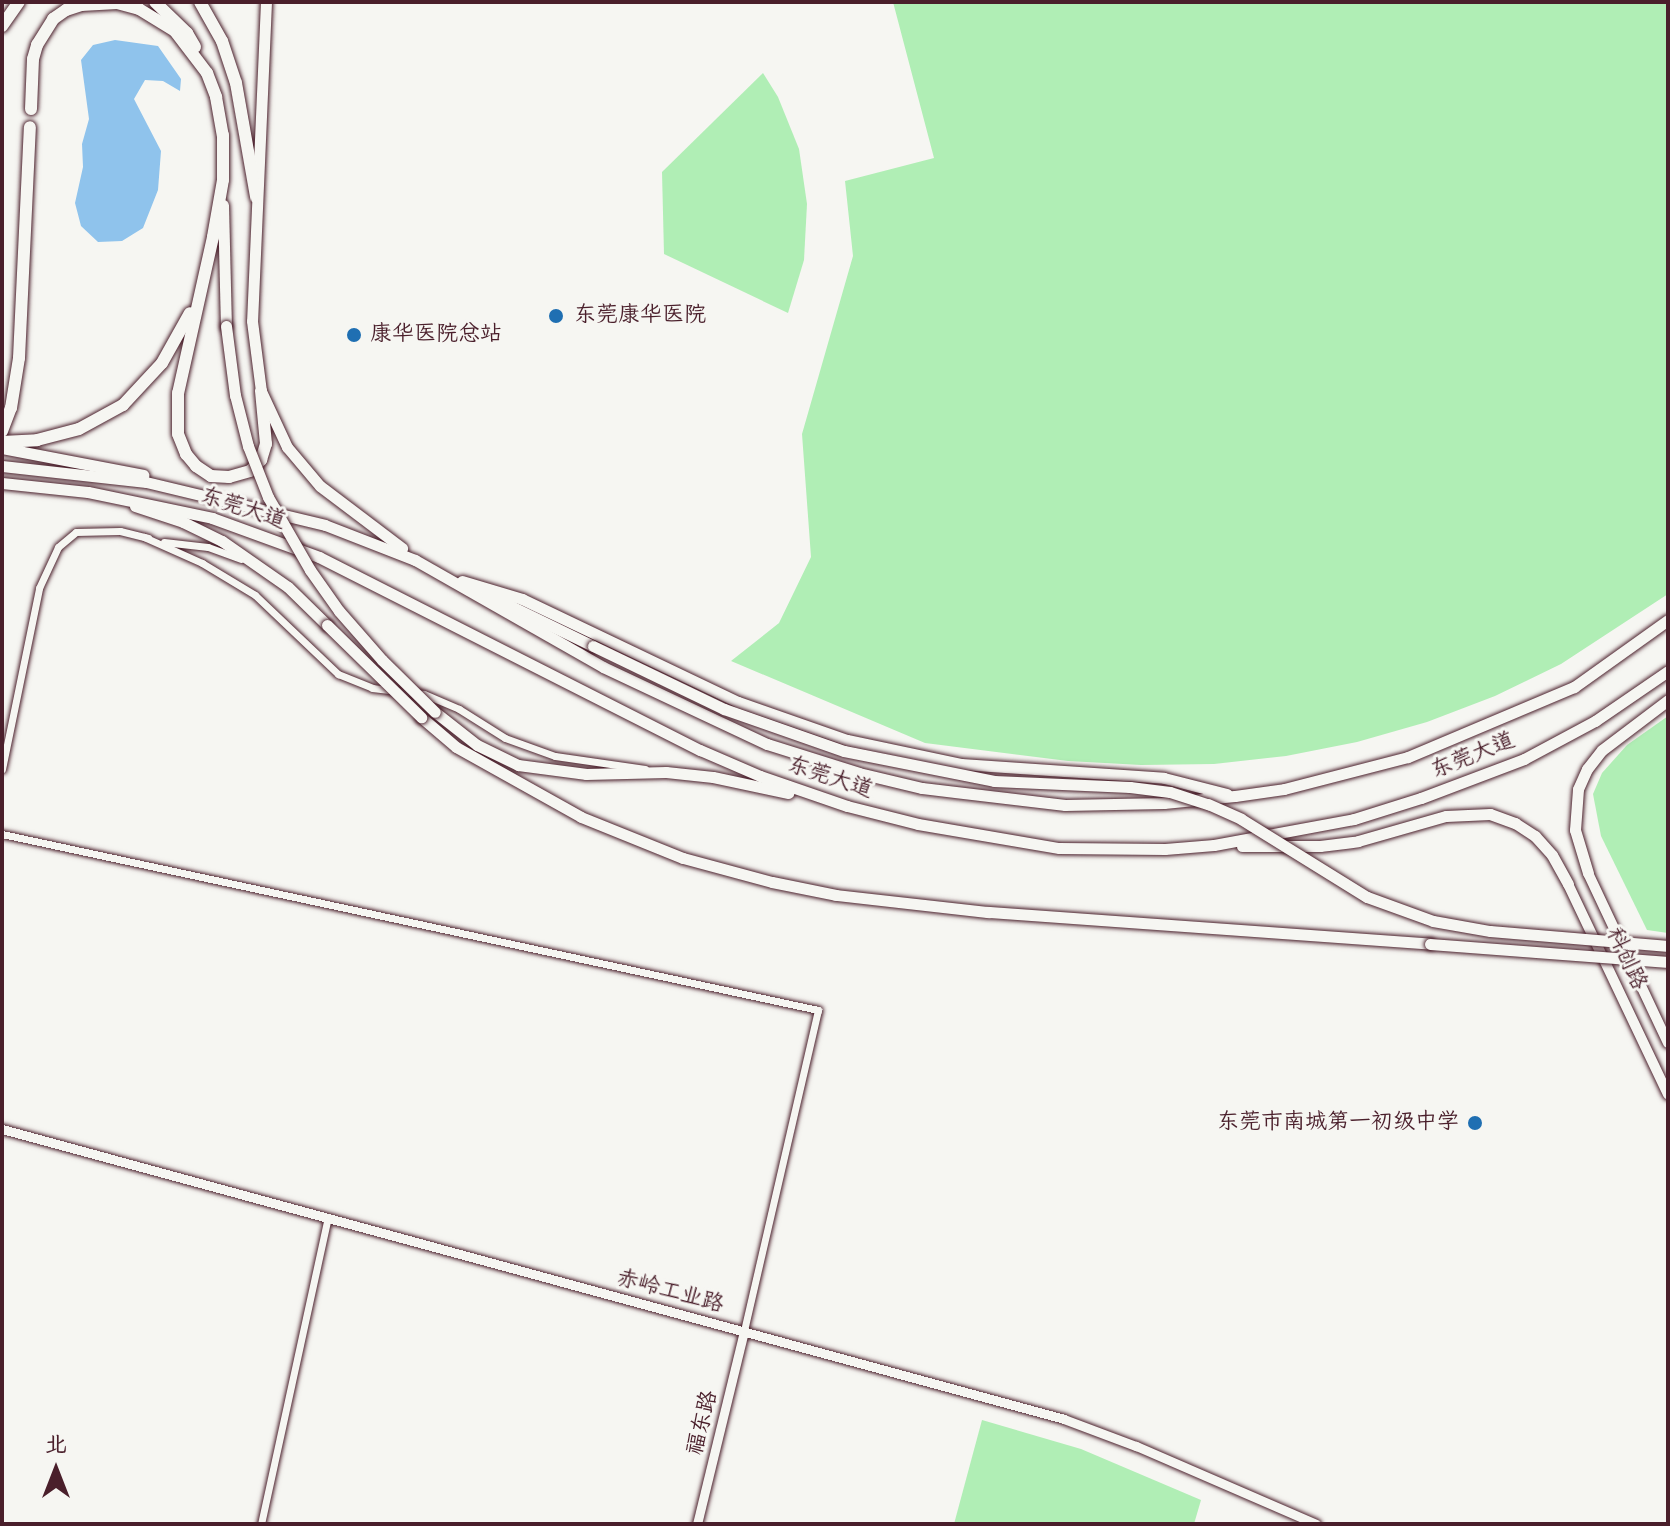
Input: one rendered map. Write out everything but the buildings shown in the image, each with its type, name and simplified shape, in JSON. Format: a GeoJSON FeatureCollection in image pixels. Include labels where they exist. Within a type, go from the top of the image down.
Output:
{"type":"FeatureCollection","features":[{"type":"Feature","properties":{"kind":"highway"},"geometry":{"type":"LineString","coordinates":[[2,26],[19,2]]}},
{"type":"Feature","properties":{"kind":"highway"},"geometry":{"type":"LineString","coordinates":[[155,2],[187,33],[207,73],[220,114],[226,326],[241,420],[268,497],[310,570],[339,611],[382,660],[435,712],[529,789]]}},
{"type":"Feature","properties":{"kind":"highway"},"geometry":{"type":"LineString","coordinates":[[200,2],[222,41],[236,83],[256,197]]}},
{"type":"Feature","properties":{"kind":"highway"},"geometry":{"type":"LineString","coordinates":[[223,180],[176,415],[186,454],[196,466],[211,476],[229,477],[250,471],[261,460],[266,444],[252,321],[266,2]]}},
{"type":"Feature","properties":{"kind":"highway"},"geometry":{"type":"LineString","coordinates":[[31,109],[33,59],[41,37],[53,19],[81,5],[117,3],[147,13],[175,31],[207,73]]}},
{"type":"Feature","properties":{"kind":"highway"},"geometry":{"type":"LineString","coordinates":[[2,431],[11,408],[19,358],[30,127]]}},
{"type":"Feature","properties":{"kind":"highway"},"geometry":{"type":"LineString","coordinates":[[2,442],[37,440],[79,429],[123,405],[162,363],[183,330],[203,280]]}},
{"type":"Feature","properties":{"kind":"highway"},"geometry":{"type":"LineString","coordinates":[[261,391],[287,447],[320,486],[355,515],[436,571]]}},
{"type":"Feature","properties":{"kind":"highway"},"geometry":{"type":"LineString","coordinates":[[2,448],[114,468],[216,496]]}},
{"type":"Feature","properties":{"kind":"highway","name":"东莞大道"},"geometry":{"type":"LineString","coordinates":[[2,466],[89,474],[216,496],[325,525],[453,579],[603,667],[767,744],[859,773],[922,788],[1065,805],[1137,804],[1235,796],[1344,775],[1460,738],[1574,687],[1668,620]]}},
{"type":"Feature","properties":{"kind":"highway","name":"东莞大道"},"geometry":{"type":"LineString","coordinates":[[2,483],[88,492],[212,518],[319,557],[700,750],[760,776],[847,806],[981,837],[1059,848],[1165,849],[1221,844],[1354,819],[1524,759],[1595,721],[1668,671]]}},
{"type":"Feature","properties":{"kind":"highway"},"geometry":{"type":"LineString","coordinates":[[88,492],[183,522],[258,564],[456,747],[593,822],[683,858],[836,895],[1004,913],[1668,962]]}},
{"type":"Feature","properties":{"kind":"highway"},"geometry":{"type":"LineString","coordinates":[[453,579],[724,709],[844,751],[994,781],[1130,787],[1170,792],[1241,819],[1367,897],[1433,921],[1490,931],[1668,946]]}},
{"type":"Feature","properties":{"kind":"highway"},"geometry":{"type":"LineString","coordinates":[[453,579],[522,599],[726,697],[847,740],[961,764],[1164,778],[1235,796]]}},
{"type":"Feature","properties":{"kind":"highway"},"geometry":{"type":"LineString","coordinates":[[1588,873],[1575,830],[1578,789],[1587,769],[1602,750],[1668,700]]}},
{"type":"Feature","properties":{"kind":"highway"},"geometry":{"type":"LineString","coordinates":[[477,745],[518,765],[547,770],[586,774],[666,772],[713,777],[847,806]]}},
{"type":"Feature","properties":{"kind":"highway"},"geometry":{"type":"LineString","coordinates":[[1221,844],[1258,847],[1358,841],[1446,816],[1490,814],[1515,823],[1535,836],[1552,855],[1568,884]]}},
{"type":"Feature","properties":{"kind":"main road","name":"科创路"},"geometry":{"type":"LineString","coordinates":[[1588,873],[1668,1043]]}},
{"type":"Feature","properties":{"kind":"main road","name":"科创路"},"geometry":{"type":"LineString","coordinates":[[1568,884],[1668,1095]]}},
{"type":"Feature","properties":{"kind":"street"},"geometry":{"type":"LineString","coordinates":[[2,769],[39,588],[58,547],[76,532],[120,531],[208,547],[258,564]]}},
{"type":"Feature","properties":{"kind":"street"},"geometry":{"type":"LineString","coordinates":[[144,537],[202,563],[255,595],[338,674],[372,688],[424,694],[459,709],[505,738],[555,756],[666,772]]}},
{"type":"Feature","properties":{"kind":"street"},"geometry":{"type":"LineString","coordinates":[[2,834],[818,1010],[744,1331]]}},
{"type":"Feature","properties":{"kind":"street","name":"赤岭工业路"},"geometry":{"type":"LineString","coordinates":[[2,1129],[1089,1427],[1316,1524]]}},
{"type":"Feature","properties":{"kind":"street"},"geometry":{"type":"LineString","coordinates":[[261,1524],[328,1217]]}},
{"type":"Feature","properties":{"kind":"street","name":"福东路"},"geometry":{"type":"LineString","coordinates":[[697,1524],[744,1331]]}},
{"type":"Feature","properties":{"kind":"green space"},"geometry":{"type":"Polygon","coordinates":[[[893,2],[1668,2],[1668,594],[1561,664],[1495,696],[1427,722],[1357,742],[1286,756],[1214,764],[1141,765],[1068,761],[925,743],[731,661],[779,623],[811,557],[802,434],[853,256],[845,181],[934,158],[893,2]]]}},
{"type":"Feature","properties":{"kind":"green space"},"geometry":{"type":"Polygon","coordinates":[[[763,73],[778,97],[799,149],[807,204],[804,260],[788,313],[664,254],[662,172],[763,73]]]}},
{"type":"Feature","properties":{"kind":"green space"},"geometry":{"type":"Polygon","coordinates":[[[1668,716],[1668,933],[1647,930],[1601,836],[1593,794],[1602,773],[1627,745],[1668,716]]]}},
{"type":"Feature","properties":{"kind":"green space"},"geometry":{"type":"Polygon","coordinates":[[[982,1420],[1081,1449],[1201,1500],[1194,1524],[954,1524],[982,1420]]]}},
{"type":"Feature","properties":{"kind":"water"},"geometry":{"type":"Polygon","coordinates":[[[115,40],[158,46],[181,79],[180,91],[163,81],[145,80],[134,99],[161,151],[158,190],[143,228],[122,241],[98,242],[81,226],[75,203],[83,167],[82,144],[89,119],[81,60],[93,45],[115,40]]]}},
{"type":"Feature","properties":{"kind":"place","name":"东莞康华医院"},"geometry":{"type":"Point","coordinates":[556,316]}},
{"type":"Feature","properties":{"kind":"place","name":"康华医院总站"},"geometry":{"type":"Point","coordinates":[354,335]}},
{"type":"Feature","properties":{"kind":"place","name":"东莞市南城第一初级中学"},"geometry":{"type":"Point","coordinates":[1475,1123]}}]}
